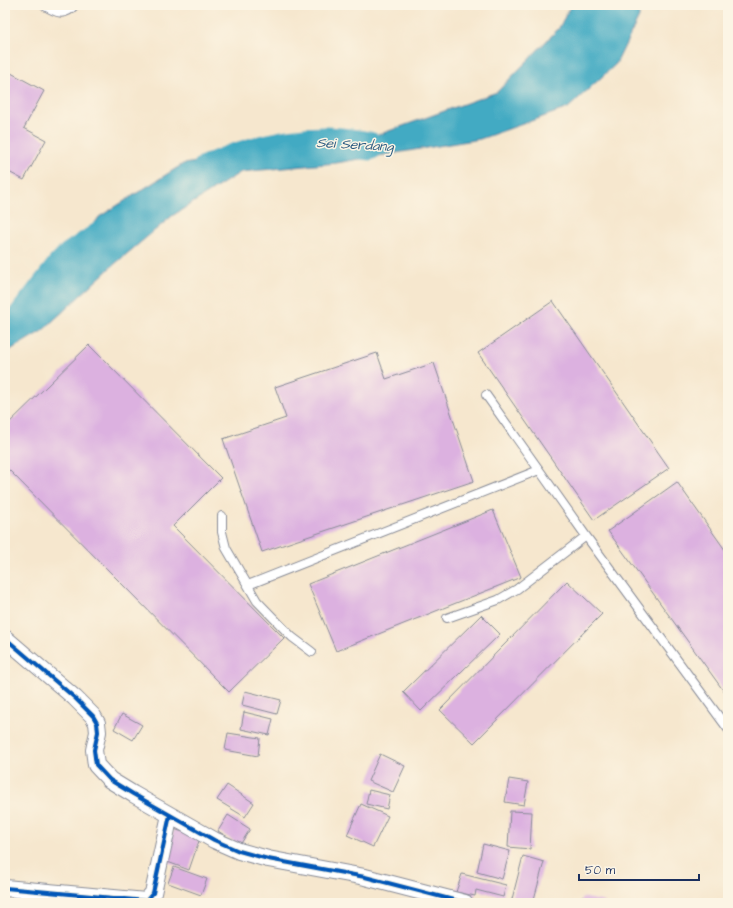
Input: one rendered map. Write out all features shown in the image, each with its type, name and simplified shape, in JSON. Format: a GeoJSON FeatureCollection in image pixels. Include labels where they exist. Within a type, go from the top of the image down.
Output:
{"type":"FeatureCollection","features":[{"type":"Feature","properties":{"kind":"street"},"geometry":{"type":"LineString","coordinates":[[5,638],[75,698],[93,716],[97,724],[98,732],[95,758],[96,765],[101,772],[132,794],[214,840],[238,851],[268,859],[365,878],[465,903]]}},
{"type":"Feature","properties":{"kind":"street"},"geometry":{"type":"LineString","coordinates":[[5,888],[146,901],[153,893],[170,815]]}},
{"type":"Feature","properties":{"kind":"lane"},"geometry":{"type":"LineString","coordinates":[[43,5],[57,13],[63,14],[75,5]]}},
{"type":"Feature","properties":{"kind":"lane"},"geometry":{"type":"LineString","coordinates":[[486,395],[586,536],[728,729]]}},
{"type":"Feature","properties":{"kind":"lane"},"geometry":{"type":"LineString","coordinates":[[248,585],[540,470]]}},
{"type":"Feature","properties":{"kind":"lane"},"geometry":{"type":"LineString","coordinates":[[222,516],[222,532],[226,548],[258,601],[292,637],[312,652]]}},
{"type":"Feature","properties":{"kind":"lane"},"geometry":{"type":"LineString","coordinates":[[447,618],[498,600],[517,589],[586,536]]}},
{"type":"Feature","properties":{"kind":"water"},"geometry":{"type":"Polygon","coordinates":[[[571,5],[638,5],[639,17],[616,64],[568,108],[480,139],[336,163],[241,172],[172,216],[110,268],[42,331],[5,353],[5,325],[62,272],[99,217],[183,164],[375,136],[497,92],[559,28],[571,5]]]}},
{"type":"Feature","properties":{"kind":"building"},"geometry":{"type":"Polygon","coordinates":[[[11,73],[44,91],[24,128],[46,140],[24,180],[5,170],[5,84],[11,73]]]}},
{"type":"Feature","properties":{"kind":"building"},"geometry":{"type":"Polygon","coordinates":[[[553,301],[669,468],[594,520],[478,353],[553,301]]]}},
{"type":"Feature","properties":{"kind":"building"},"geometry":{"type":"Polygon","coordinates":[[[89,345],[221,478],[173,526],[284,638],[229,692],[5,466],[5,427],[89,345]]]}},
{"type":"Feature","properties":{"kind":"building"},"geometry":{"type":"Polygon","coordinates":[[[377,353],[386,379],[434,363],[474,481],[262,552],[223,439],[286,418],[275,387],[377,353]]]}},
{"type":"Feature","properties":{"kind":"building"},"geometry":{"type":"Polygon","coordinates":[[[677,482],[728,554],[728,697],[608,531],[677,482]]]}},
{"type":"Feature","properties":{"kind":"building"},"geometry":{"type":"Polygon","coordinates":[[[493,510],[521,577],[336,651],[308,584],[493,510]]]}},
{"type":"Feature","properties":{"kind":"building"},"geometry":{"type":"Polygon","coordinates":[[[567,581],[602,614],[474,743],[440,710],[567,581]]]}},
{"type":"Feature","properties":{"kind":"building"},"geometry":{"type":"Polygon","coordinates":[[[481,615],[500,634],[421,711],[403,692],[481,615]]]}},
{"type":"Feature","properties":{"kind":"building"},"geometry":{"type":"Polygon","coordinates":[[[245,691],[281,700],[277,714],[242,705],[245,691]]]}},
{"type":"Feature","properties":{"kind":"building"},"geometry":{"type":"Polygon","coordinates":[[[244,712],[273,719],[269,735],[241,729],[244,712]]]}},
{"type":"Feature","properties":{"kind":"building"},"geometry":{"type":"Polygon","coordinates":[[[122,714],[142,725],[133,740],[114,729],[122,714]]]}},
{"type":"Feature","properties":{"kind":"building"},"geometry":{"type":"Polygon","coordinates":[[[228,733],[260,738],[258,756],[225,750],[228,733]]]}},
{"type":"Feature","properties":{"kind":"building"},"geometry":{"type":"Polygon","coordinates":[[[380,754],[405,766],[393,792],[368,781],[380,754]]]}},
{"type":"Feature","properties":{"kind":"building"},"geometry":{"type":"Polygon","coordinates":[[[509,779],[528,782],[524,805],[505,802],[509,779]]]}},
{"type":"Feature","properties":{"kind":"building"},"geometry":{"type":"Polygon","coordinates":[[[227,785],[254,803],[245,817],[217,800],[227,785]]]}},
{"type":"Feature","properties":{"kind":"building"},"geometry":{"type":"Polygon","coordinates":[[[369,790],[390,795],[387,809],[366,804],[369,790]]]}},
{"type":"Feature","properties":{"kind":"building"},"geometry":{"type":"Polygon","coordinates":[[[361,804],[388,816],[373,847],[347,835],[361,804]]]}},
{"type":"Feature","properties":{"kind":"building"},"geometry":{"type":"Polygon","coordinates":[[[510,811],[532,812],[530,849],[508,847],[510,811]]]}},
{"type":"Feature","properties":{"kind":"building"},"geometry":{"type":"Polygon","coordinates":[[[228,815],[250,829],[240,845],[218,831],[228,815]]]}},
{"type":"Feature","properties":{"kind":"building"},"geometry":{"type":"Polygon","coordinates":[[[174,829],[200,838],[189,870],[165,861],[174,829]]]}},
{"type":"Feature","properties":{"kind":"building"},"geometry":{"type":"Polygon","coordinates":[[[483,844],[510,851],[502,879],[477,872],[483,844]]]}},
{"type":"Feature","properties":{"kind":"building"},"geometry":{"type":"Polygon","coordinates":[[[523,856],[544,862],[533,903],[511,903],[523,856]]]}},
{"type":"Feature","properties":{"kind":"building"},"geometry":{"type":"Polygon","coordinates":[[[174,867],[207,879],[201,895],[168,883],[174,867]]]}},
{"type":"Feature","properties":{"kind":"building"},"geometry":{"type":"Polygon","coordinates":[[[462,874],[506,885],[503,897],[476,890],[475,896],[456,892],[462,874]]]}},
{"type":"Feature","properties":{"kind":"building"},"geometry":{"type":"Polygon","coordinates":[[[582,897],[605,902],[605,903],[581,903],[582,897]]]}},
{"type":"Feature","properties":{"kind":"waterway","name":"Sei Serdang"},"geometry":{"type":"LineString","coordinates":[[207,169],[236,157],[280,145],[332,141],[369,146]]}},
{"type":"Feature","properties":{"kind":"waterway","name":"Sei Serdang"},"geometry":{"type":"LineString","coordinates":[[5,335],[11,331],[61,266],[71,256],[108,231]]}},
{"type":"Feature","properties":{"kind":"cycle path"},"geometry":{"type":"LineString","coordinates":[[5,638],[75,698],[93,716],[97,723],[98,732],[94,750],[96,765],[110,780],[133,794],[214,840],[239,851],[268,859],[365,877],[465,903]]}},
{"type":"Feature","properties":{"kind":"cycle path"},"geometry":{"type":"LineString","coordinates":[[5,888],[146,901],[153,893],[170,815]]}}]}
